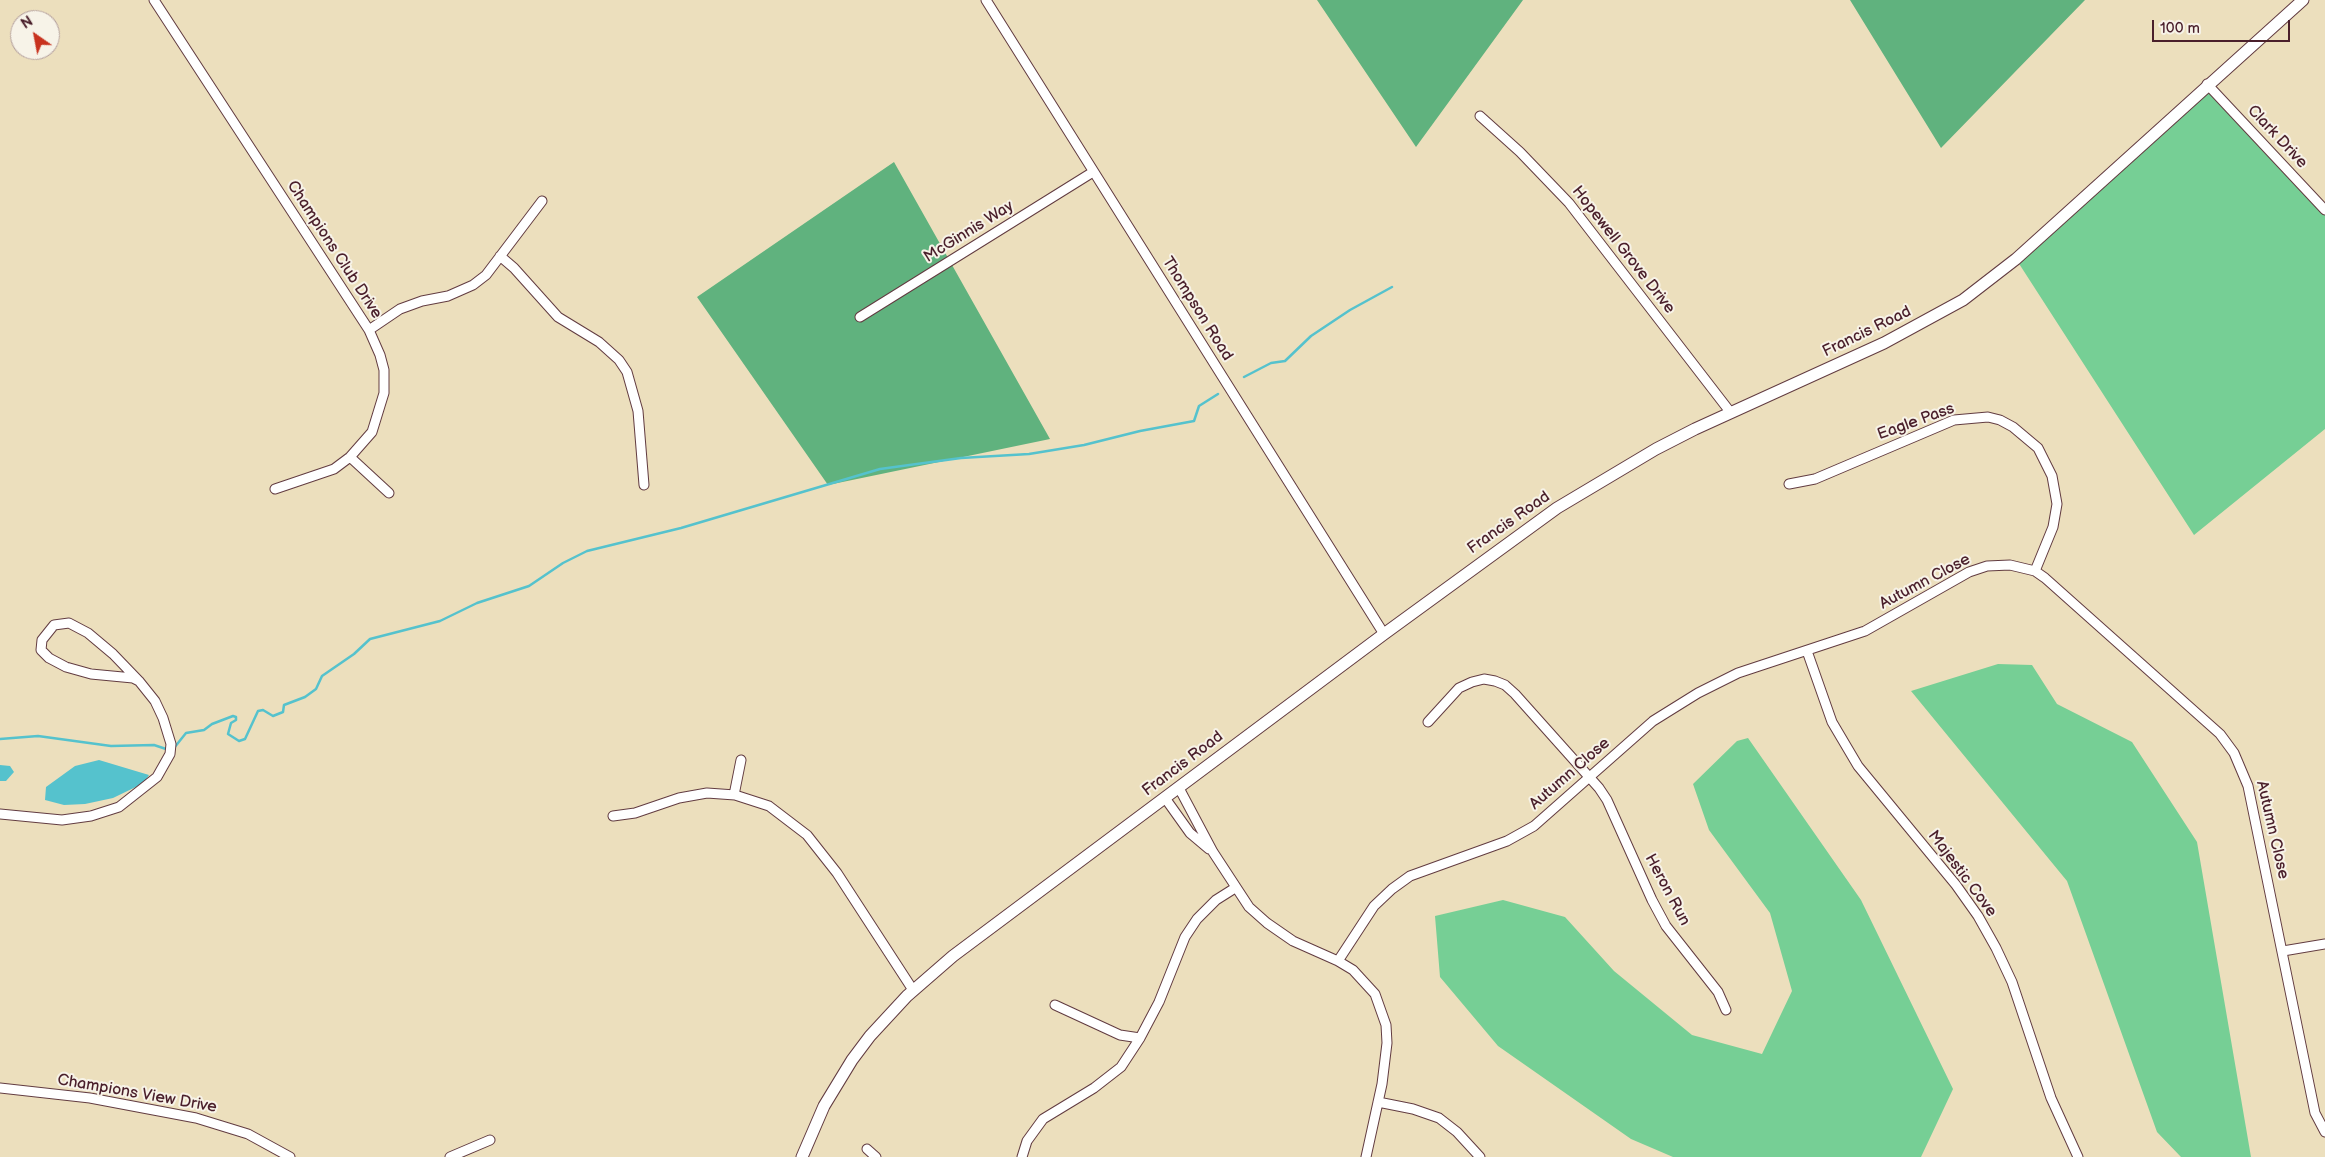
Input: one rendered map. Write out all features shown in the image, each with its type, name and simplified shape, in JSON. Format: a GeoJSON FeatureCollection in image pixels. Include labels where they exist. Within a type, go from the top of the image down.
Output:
{"type":"FeatureCollection","features":[{"type":"Feature","properties":{"kind":"street","name":"Champions Club Drive"},"geometry":{"type":"LineString","coordinates":[[154,0],[368,330],[380,355],[384,370],[384,393],[372,432],[350,457],[327,473],[275,489]]}},
{"type":"Feature","properties":{"kind":"street","name":"Thompson Road"},"geometry":{"type":"LineString","coordinates":[[986,0],[1384,634]]}},
{"type":"Feature","properties":{"kind":"street","name":"Francis Road"},"geometry":{"type":"LineString","coordinates":[[802,1157],[824,1106],[852,1060],[888,1015],[913,990],[953,956],[1384,634],[1557,508],[1656,449],[1731,412],[1884,343],[1963,300],[2016,259],[2303,0]]}},
{"type":"Feature","properties":{"kind":"street","name":"Clark Drive"},"geometry":{"type":"LineString","coordinates":[[2208,84],[2325,210]]}},
{"type":"Feature","properties":{"kind":"street","name":"Hopewell Grove Drive"},"geometry":{"type":"LineString","coordinates":[[1480,116],[1520,152],[1569,203],[1731,412]]}},
{"type":"Feature","properties":{"kind":"street","name":"McGinnis Way"},"geometry":{"type":"LineString","coordinates":[[860,317],[1093,172]]}},
{"type":"Feature","properties":{"kind":"street"},"geometry":{"type":"LineString","coordinates":[[368,330],[400,309],[422,301],[448,296],[473,285],[486,275],[542,202]]}},
{"type":"Feature","properties":{"kind":"street"},"geometry":{"type":"LineString","coordinates":[[500,256],[514,268],[558,317],[610,351],[627,372],[638,411],[644,485]]}},
{"type":"Feature","properties":{"kind":"street","name":"Eagle Pass"},"geometry":{"type":"LineString","coordinates":[[1789,484],[1815,480],[1954,420],[1988,417],[2000,420],[2013,427],[2038,448],[2052,476],[2057,504],[2056,512],[2053,528],[2035,571]]}},
{"type":"Feature","properties":{"kind":"street"},"geometry":{"type":"LineString","coordinates":[[350,457],[390,493]]}},
{"type":"Feature","properties":{"kind":"street","name":"Autumn Close"},"geometry":{"type":"LineString","coordinates":[[1338,961],[1374,906],[1410,876],[1493,847],[1534,826],[1653,721],[1698,694],[1738,673],[1865,631],[1969,572],[1987,566],[2010,565],[2035,571],[2045,578],[2220,734],[2234,753],[2248,786],[2315,1113],[2325,1132]]}},
{"type":"Feature","properties":{"kind":"street"},"geometry":{"type":"LineString","coordinates":[[0,814],[62,820],[91,816],[119,807],[157,777],[170,754],[171,744],[163,718],[155,700],[139,681],[113,654],[88,633],[69,623],[54,625],[42,640],[42,650],[50,658],[66,667],[91,674],[133,678],[139,681]]}},
{"type":"Feature","properties":{"kind":"street","name":"Majestic Cove"},"geometry":{"type":"LineString","coordinates":[[1807,651],[1832,722],[1858,766],[1956,885],[1978,916],[1996,948],[2012,982],[2051,1098],[2078,1157]]}},
{"type":"Feature","properties":{"kind":"street","name":"Heron Run"},"geometry":{"type":"LineString","coordinates":[[1428,722],[1459,688],[1478,681],[1495,681],[1505,685],[1515,694],[1590,778],[1607,800],[1652,900],[1666,926],[1718,992],[1726,1010]]}},
{"type":"Feature","properties":{"kind":"street"},"geometry":{"type":"LineString","coordinates":[[734,794],[741,760]]}},
{"type":"Feature","properties":{"kind":"street"},"geometry":{"type":"LineString","coordinates":[[1179,788],[1213,852],[1249,907],[1267,923],[1293,940],[1338,961],[1366,983],[1382,1008],[1386,1024],[1387,1044],[1378,1102],[1366,1157]]}},
{"type":"Feature","properties":{"kind":"street"},"geometry":{"type":"LineString","coordinates":[[613,816],[635,813],[665,802],[698,795],[734,794],[769,806],[807,835],[837,873],[913,990]]}},
{"type":"Feature","properties":{"kind":"street"},"geometry":{"type":"LineString","coordinates":[[1165,798],[1190,833],[1213,852]]}},
{"type":"Feature","properties":{"kind":"street"},"geometry":{"type":"LineString","coordinates":[[1022,1157],[1027,1141],[1043,1119],[1094,1088],[1121,1067],[1140,1038],[1159,1002],[1185,937],[1203,913],[1216,900],[1235,888]]}},
{"type":"Feature","properties":{"kind":"street"},"geometry":{"type":"LineString","coordinates":[[2283,951],[2325,944]]}},
{"type":"Feature","properties":{"kind":"street"},"geometry":{"type":"LineString","coordinates":[[1055,1005],[1120,1035],[1140,1038]]}},
{"type":"Feature","properties":{"kind":"street","name":"Champions View Drive"},"geometry":{"type":"LineString","coordinates":[[0,1088],[90,1098],[196,1118],[248,1134],[290,1157]]}},
{"type":"Feature","properties":{"kind":"street"},"geometry":{"type":"LineString","coordinates":[[1378,1102],[1413,1109],[1439,1118],[1457,1132],[1480,1157]]}},
{"type":"Feature","properties":{"kind":"street"},"geometry":{"type":"LineString","coordinates":[[450,1157],[490,1140]]}},
{"type":"Feature","properties":{"kind":"street"},"geometry":{"type":"LineString","coordinates":[[867,1149],[876,1157]]}},
{"type":"Feature","properties":{"kind":"green space"},"geometry":{"type":"Polygon","coordinates":[[[1317,0],[1523,0],[1416,147],[1317,0]]]}},
{"type":"Feature","properties":{"kind":"green space"},"geometry":{"type":"Polygon","coordinates":[[[1850,0],[2085,0],[1941,148],[1850,0]]]}},
{"type":"Feature","properties":{"kind":"green space"},"geometry":{"type":"Polygon","coordinates":[[[2207,84],[2325,214],[2325,429],[2194,535],[2016,259],[2207,84]]]}},
{"type":"Feature","properties":{"kind":"green space"},"geometry":{"type":"Polygon","coordinates":[[[894,162],[1050,439],[828,485],[697,297],[894,162]]]}},
{"type":"Feature","properties":{"kind":"green space"},"geometry":{"type":"Polygon","coordinates":[[[1998,664],[2032,665],[2057,704],[2132,742],[2197,842],[2251,1157],[2181,1157],[2157,1132],[2067,881],[1911,691],[1998,664]]]}},
{"type":"Feature","properties":{"kind":"green space"},"geometry":{"type":"Polygon","coordinates":[[[1748,738],[1861,900],[1953,1089],[1921,1157],[1673,1157],[1631,1139],[1498,1046],[1440,977],[1435,916],[1503,900],[1565,917],[1614,971],[1692,1035],[1762,1054],[1792,991],[1770,913],[1709,830],[1693,784],[1737,741],[1748,738]]]}},
{"type":"Feature","properties":{"kind":"water"},"geometry":{"type":"Polygon","coordinates":[[[99,760],[149,775],[144,783],[113,798],[85,804],[64,805],[45,800],[46,787],[75,766],[99,760]]]}},
{"type":"Feature","properties":{"kind":"water"},"geometry":{"type":"Polygon","coordinates":[[[0,765],[10,766],[14,772],[6,781],[0,781],[0,765]]]}},
{"type":"Feature","properties":{"kind":"waterway"},"geometry":{"type":"LineString","coordinates":[[1244,377],[1271,363],[1285,361],[1311,336],[1350,310],[1392,287]]}},
{"type":"Feature","properties":{"kind":"waterway"},"geometry":{"type":"LineString","coordinates":[[174,748],[186,733],[204,730],[212,724],[233,716],[236,717],[236,720],[231,723],[228,734],[239,741],[245,739],[258,711],[263,710],[273,716],[283,712],[284,705],[305,697],[316,689],[322,676],[354,654],[370,639],[440,621],[477,603],[529,586],[563,563],[587,551],[681,528],[880,469],[961,458],[1029,454],[1084,445],[1140,431],[1194,421],[1199,406],[1218,394]]}},
{"type":"Feature","properties":{"kind":"waterway"},"geometry":{"type":"LineString","coordinates":[[0,739],[38,736],[111,746],[154,745],[169,750]]}}]}
